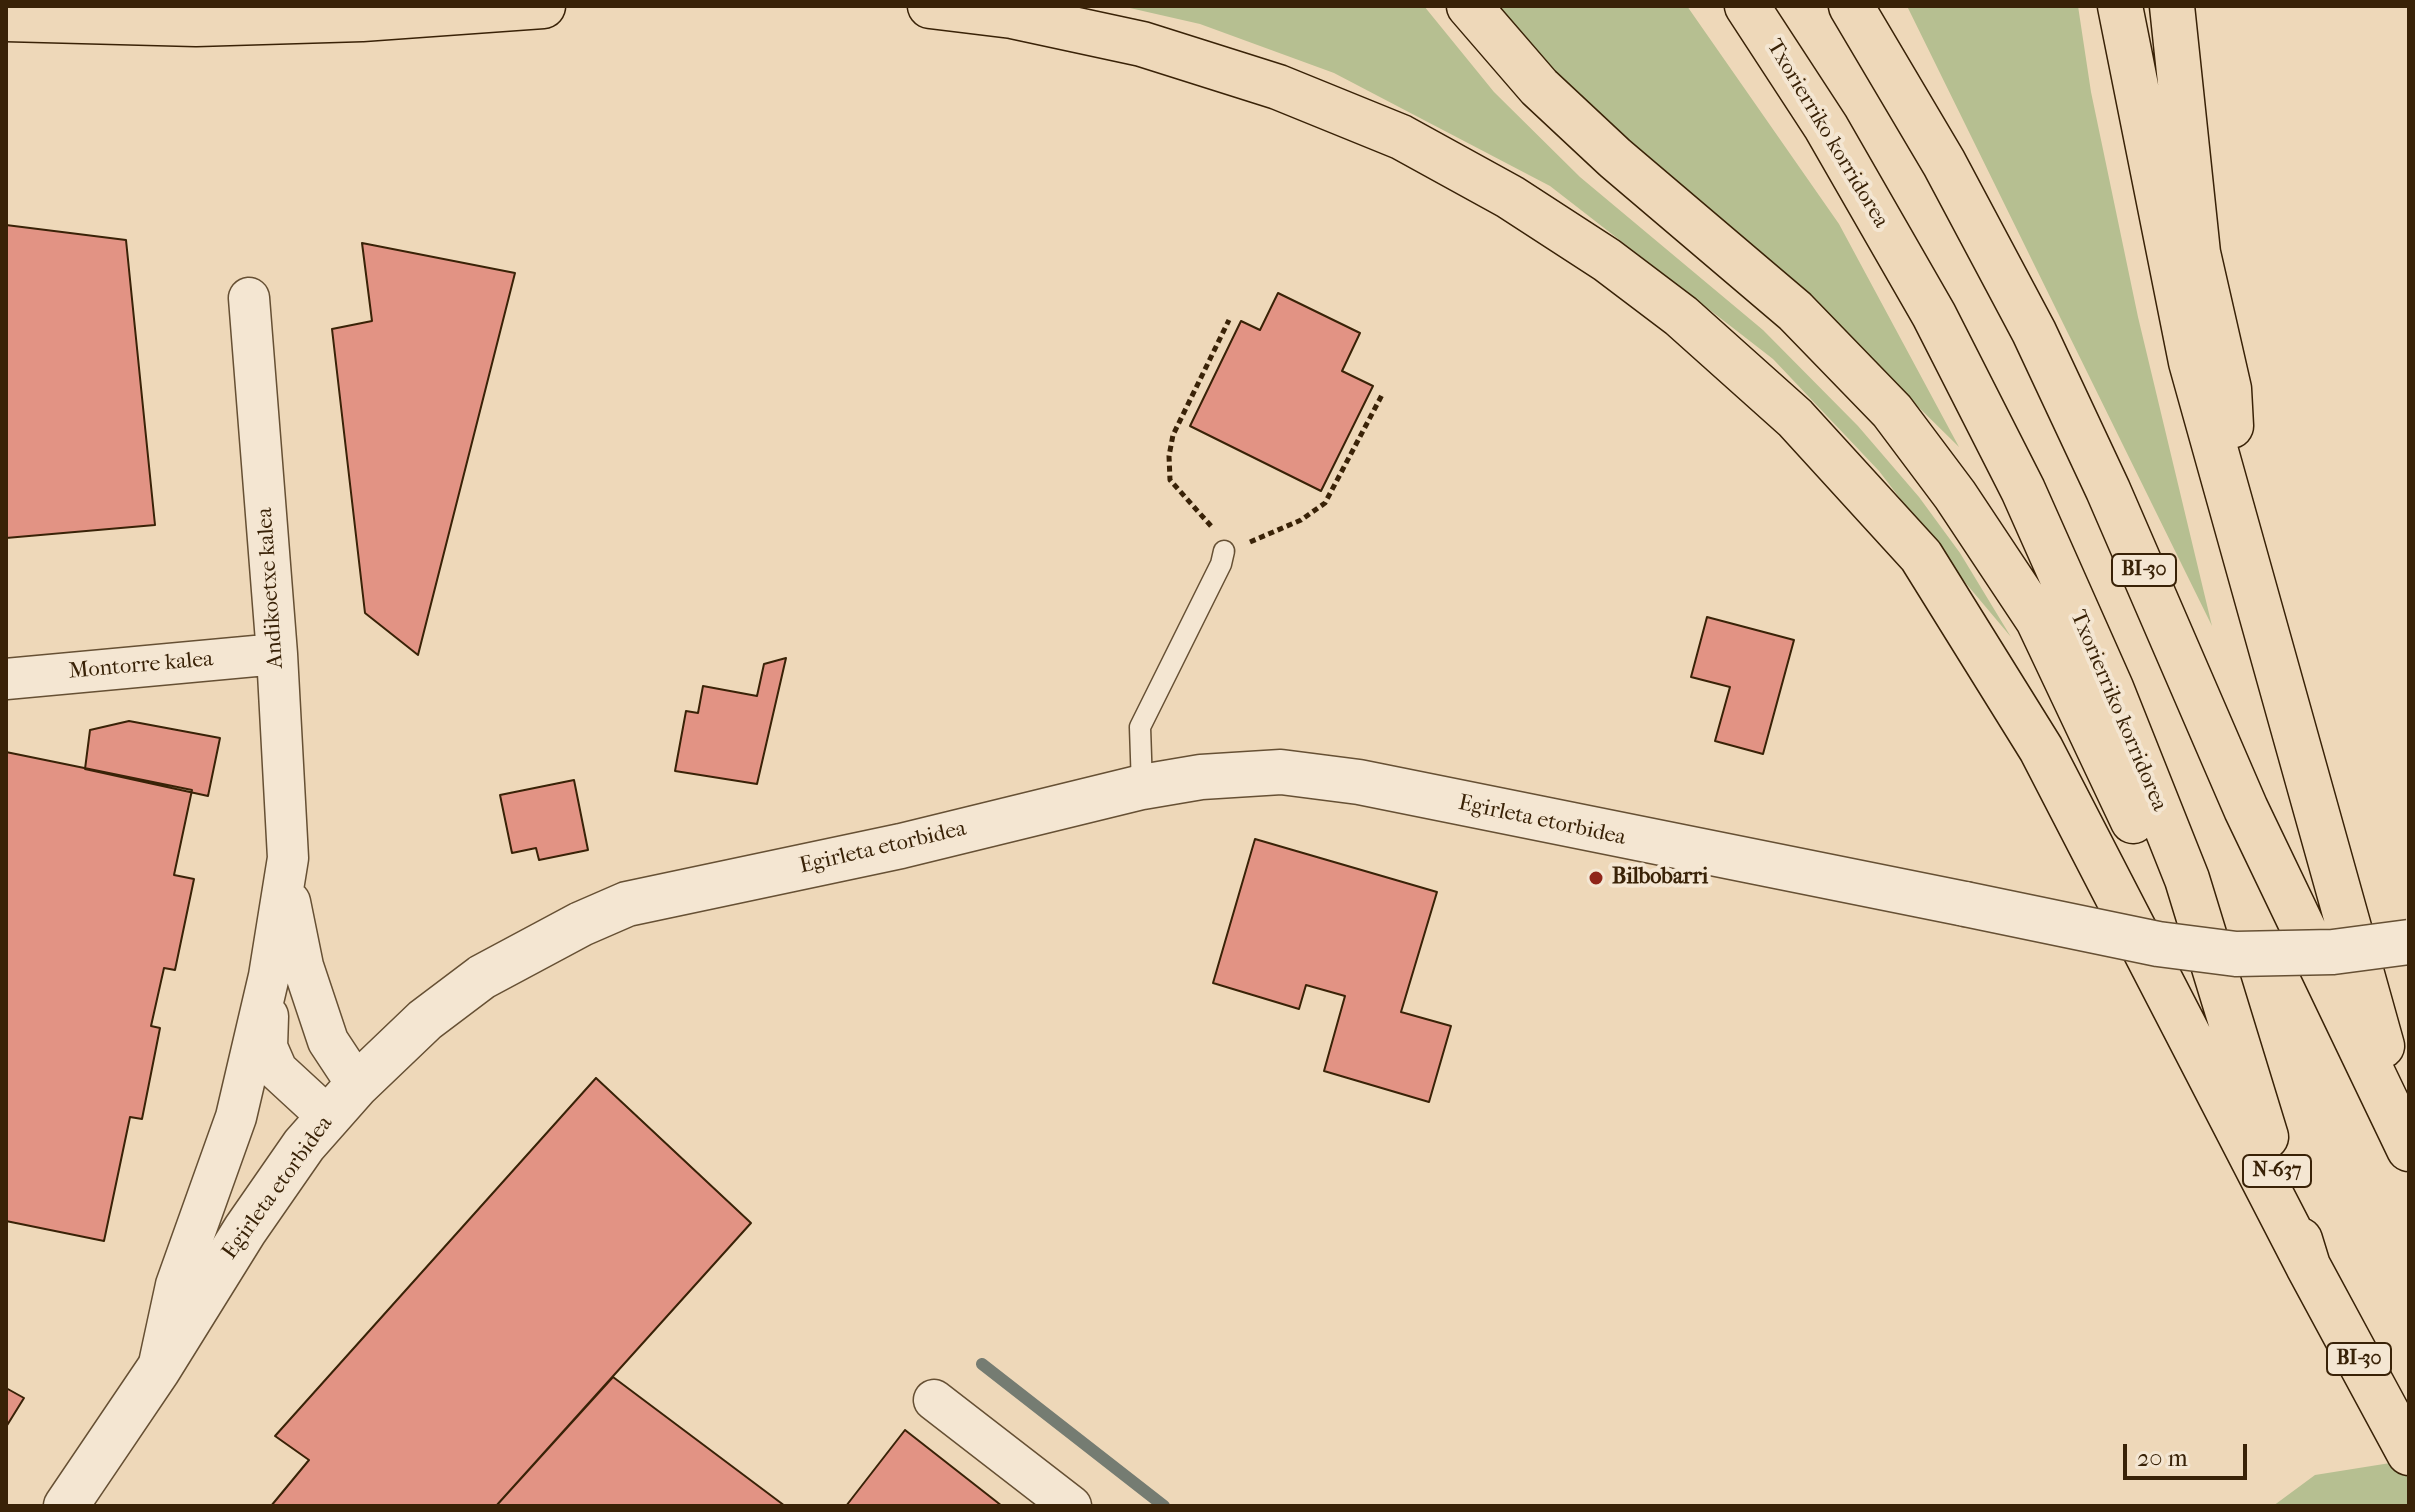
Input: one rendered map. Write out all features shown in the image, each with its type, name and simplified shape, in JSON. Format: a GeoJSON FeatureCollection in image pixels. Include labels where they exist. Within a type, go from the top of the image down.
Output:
{"type":"FeatureCollection","features":[{"type":"Feature","properties":{"kind":"highway"},"geometry":{"type":"LineString","coordinates":[[6,19],[196,24],[362,19],[543,6]]}},
{"type":"Feature","properties":{"kind":"highway"},"geometry":{"type":"LineString","coordinates":[[930,6],[1012,16],[1142,44],[1278,87],[1401,137],[1510,197],[1607,260],[1681,316],[1795,418],[1921,556],[2041,749],[2308,1266]]}},
{"type":"Feature","properties":{"kind":"highway"},"geometry":{"type":"LineString","coordinates":[[1469,6],[1561,107],[1795,311],[1892,411],[1955,495],[2038,620],[2117,783],[2245,1076]]}},
{"type":"Feature","properties":{"kind":"highway","name":"Txorierriko korridorea"},"geometry":{"type":"LineString","coordinates":[[1747,6],[1826,127],[1934,315],[2023,490],[2111,688],[2187,879],[2245,1076],[2308,1266],[2409,1453]]}},
{"type":"Feature","properties":{"kind":"highway","name":"BI-30"},"geometry":{"type":"LineString","coordinates":[[1851,6],[1944,163],[2034,332],[2152,586],[2246,809],[2409,1148]]}},
{"type":"Feature","properties":{"kind":"highway"},"geometry":{"type":"LineString","coordinates":[[2120,6],[2191,362],[2409,1148]]}},
{"type":"Feature","properties":{"kind":"highway"},"geometry":{"type":"LineString","coordinates":[[2172,6],[2198,253],[2229,389],[2235,524]]}},
{"type":"Feature","properties":{"kind":"street","name":"Andikoetxe kalea"},"geometry":{"type":"LineString","coordinates":[[249,298],[277,654],[288,858],[285,879]]}},
{"type":"Feature","properties":{"kind":"street","name":"Montorre kalea"},"geometry":{"type":"LineString","coordinates":[[6,679],[277,654]]}},
{"type":"Feature","properties":{"kind":"street","name":"Egirleta etorbidea"},"geometry":{"type":"LineString","coordinates":[[66,1506],[158,1370],[245,1230],[328,1117],[357,1085],[425,1020],[482,977],[581,924],[627,904],[901,846],[1142,787],[1201,777],[1281,772],[1359,782],[2158,944],[2236,954],[2333,952],[2409,942]]}},
{"type":"Feature","properties":{"kind":"street"},"geometry":{"type":"LineString","coordinates":[[158,1370],[176,1285],[236,1117],[269,976],[285,879]]}},
{"type":"Feature","properties":{"kind":"street"},"geometry":{"type":"LineString","coordinates":[[285,879],[303,966],[328,1041],[357,1085]]}},
{"type":"Feature","properties":{"kind":"street"},"geometry":{"type":"LineString","coordinates":[[269,976],[267,1047],[277,1070],[328,1117]]}},
{"type":"Feature","properties":{"kind":"street"},"geometry":{"type":"LineString","coordinates":[[934,1400],[1071,1506]]}},
{"type":"Feature","properties":{"kind":"lane"},"geometry":{"type":"LineString","coordinates":[[1142,787],[1140,727],[1221,564],[1224,551]]}},
{"type":"Feature","properties":{"kind":"path"},"geometry":{"type":"LineString","coordinates":[[1229,320],[1173,435],[1169,456],[1170,480],[1225,540],[1224,551],[1270,535],[1325,503],[1383,393]]}},
{"type":"Feature","properties":{"kind":"green space"},"geometry":{"type":"Polygon","coordinates":[[[1121,6],[1424,6],[1494,92],[1580,177],[1763,330],[1858,426],[1919,497],[1960,553],[2011,637],[1879,471],[1773,359],[1550,186],[1334,73],[1200,24],[1121,6]]]}},
{"type":"Feature","properties":{"kind":"green space"},"geometry":{"type":"Polygon","coordinates":[[[1495,6],[1687,6],[1839,224],[1959,447],[1833,323],[1567,88],[1495,6]]]}},
{"type":"Feature","properties":{"kind":"green space"},"geometry":{"type":"Polygon","coordinates":[[[1907,6],[2078,6],[2091,92],[2138,317],[2212,626],[1907,6]]]}},
{"type":"Feature","properties":{"kind":"green space"},"geometry":{"type":"Polygon","coordinates":[[[2409,1460],[2409,1506],[2273,1506],[2315,1475],[2409,1460]]]}},
{"type":"Feature","properties":{"kind":"building"},"geometry":{"type":"Polygon","coordinates":[[[6,225],[126,240],[155,525],[6,538],[6,225]]]}},
{"type":"Feature","properties":{"kind":"building"},"geometry":{"type":"Polygon","coordinates":[[[362,243],[515,273],[418,655],[365,613],[332,329],[372,321],[362,243]]]}},
{"type":"Feature","properties":{"kind":"building"},"geometry":{"type":"Polygon","coordinates":[[[1278,293],[1360,333],[1342,371],[1373,386],[1321,491],[1190,426],[1241,321],[1260,330],[1278,293]]]}},
{"type":"Feature","properties":{"kind":"building"},"geometry":{"type":"Polygon","coordinates":[[[1707,617],[1794,640],[1763,754],[1715,741],[1730,687],[1691,677],[1707,617]]]}},
{"type":"Feature","properties":{"kind":"building"},"geometry":{"type":"Polygon","coordinates":[[[786,658],[757,784],[675,771],[686,711],[698,713],[703,686],[757,696],[764,664],[786,658]]]}},
{"type":"Feature","properties":{"kind":"building"},"geometry":{"type":"Polygon","coordinates":[[[129,721],[220,738],[208,796],[85,769],[90,730],[129,721]]]}},
{"type":"Feature","properties":{"kind":"building"},"geometry":{"type":"Polygon","coordinates":[[[6,752],[192,790],[174,875],[194,879],[175,970],[164,968],[151,1026],[160,1028],[142,1119],[130,1117],[104,1241],[6,1221],[6,752]]]}},
{"type":"Feature","properties":{"kind":"building"},"geometry":{"type":"Polygon","coordinates":[[[574,780],[588,850],[539,860],[536,848],[512,853],[500,795],[574,780]]]}},
{"type":"Feature","properties":{"kind":"building"},"geometry":{"type":"Polygon","coordinates":[[[1255,839],[1437,892],[1401,1012],[1451,1026],[1429,1102],[1324,1071],[1345,996],[1306,985],[1299,1009],[1213,983],[1255,839]]]}},
{"type":"Feature","properties":{"kind":"building"},"geometry":{"type":"Polygon","coordinates":[[[596,1078],[751,1223],[496,1506],[271,1506],[309,1460],[275,1436],[596,1078]]]}},
{"type":"Feature","properties":{"kind":"building"},"geometry":{"type":"Polygon","coordinates":[[[613,1377],[785,1506],[496,1506],[613,1377]]]}},
{"type":"Feature","properties":{"kind":"building"},"geometry":{"type":"Polygon","coordinates":[[[6,1388],[24,1398],[6,1427],[6,1388]]]}},
{"type":"Feature","properties":{"kind":"building"},"geometry":{"type":"Polygon","coordinates":[[[905,1430],[1002,1506],[846,1506],[905,1430]]]}},
{"type":"Feature","properties":{"kind":"waterway"},"geometry":{"type":"LineString","coordinates":[[982,1364],[1164,1506]]}},
{"type":"Feature","properties":{"kind":"place","name":"Bilbobarri"},"geometry":{"type":"Point","coordinates":[1596,878]}}]}
